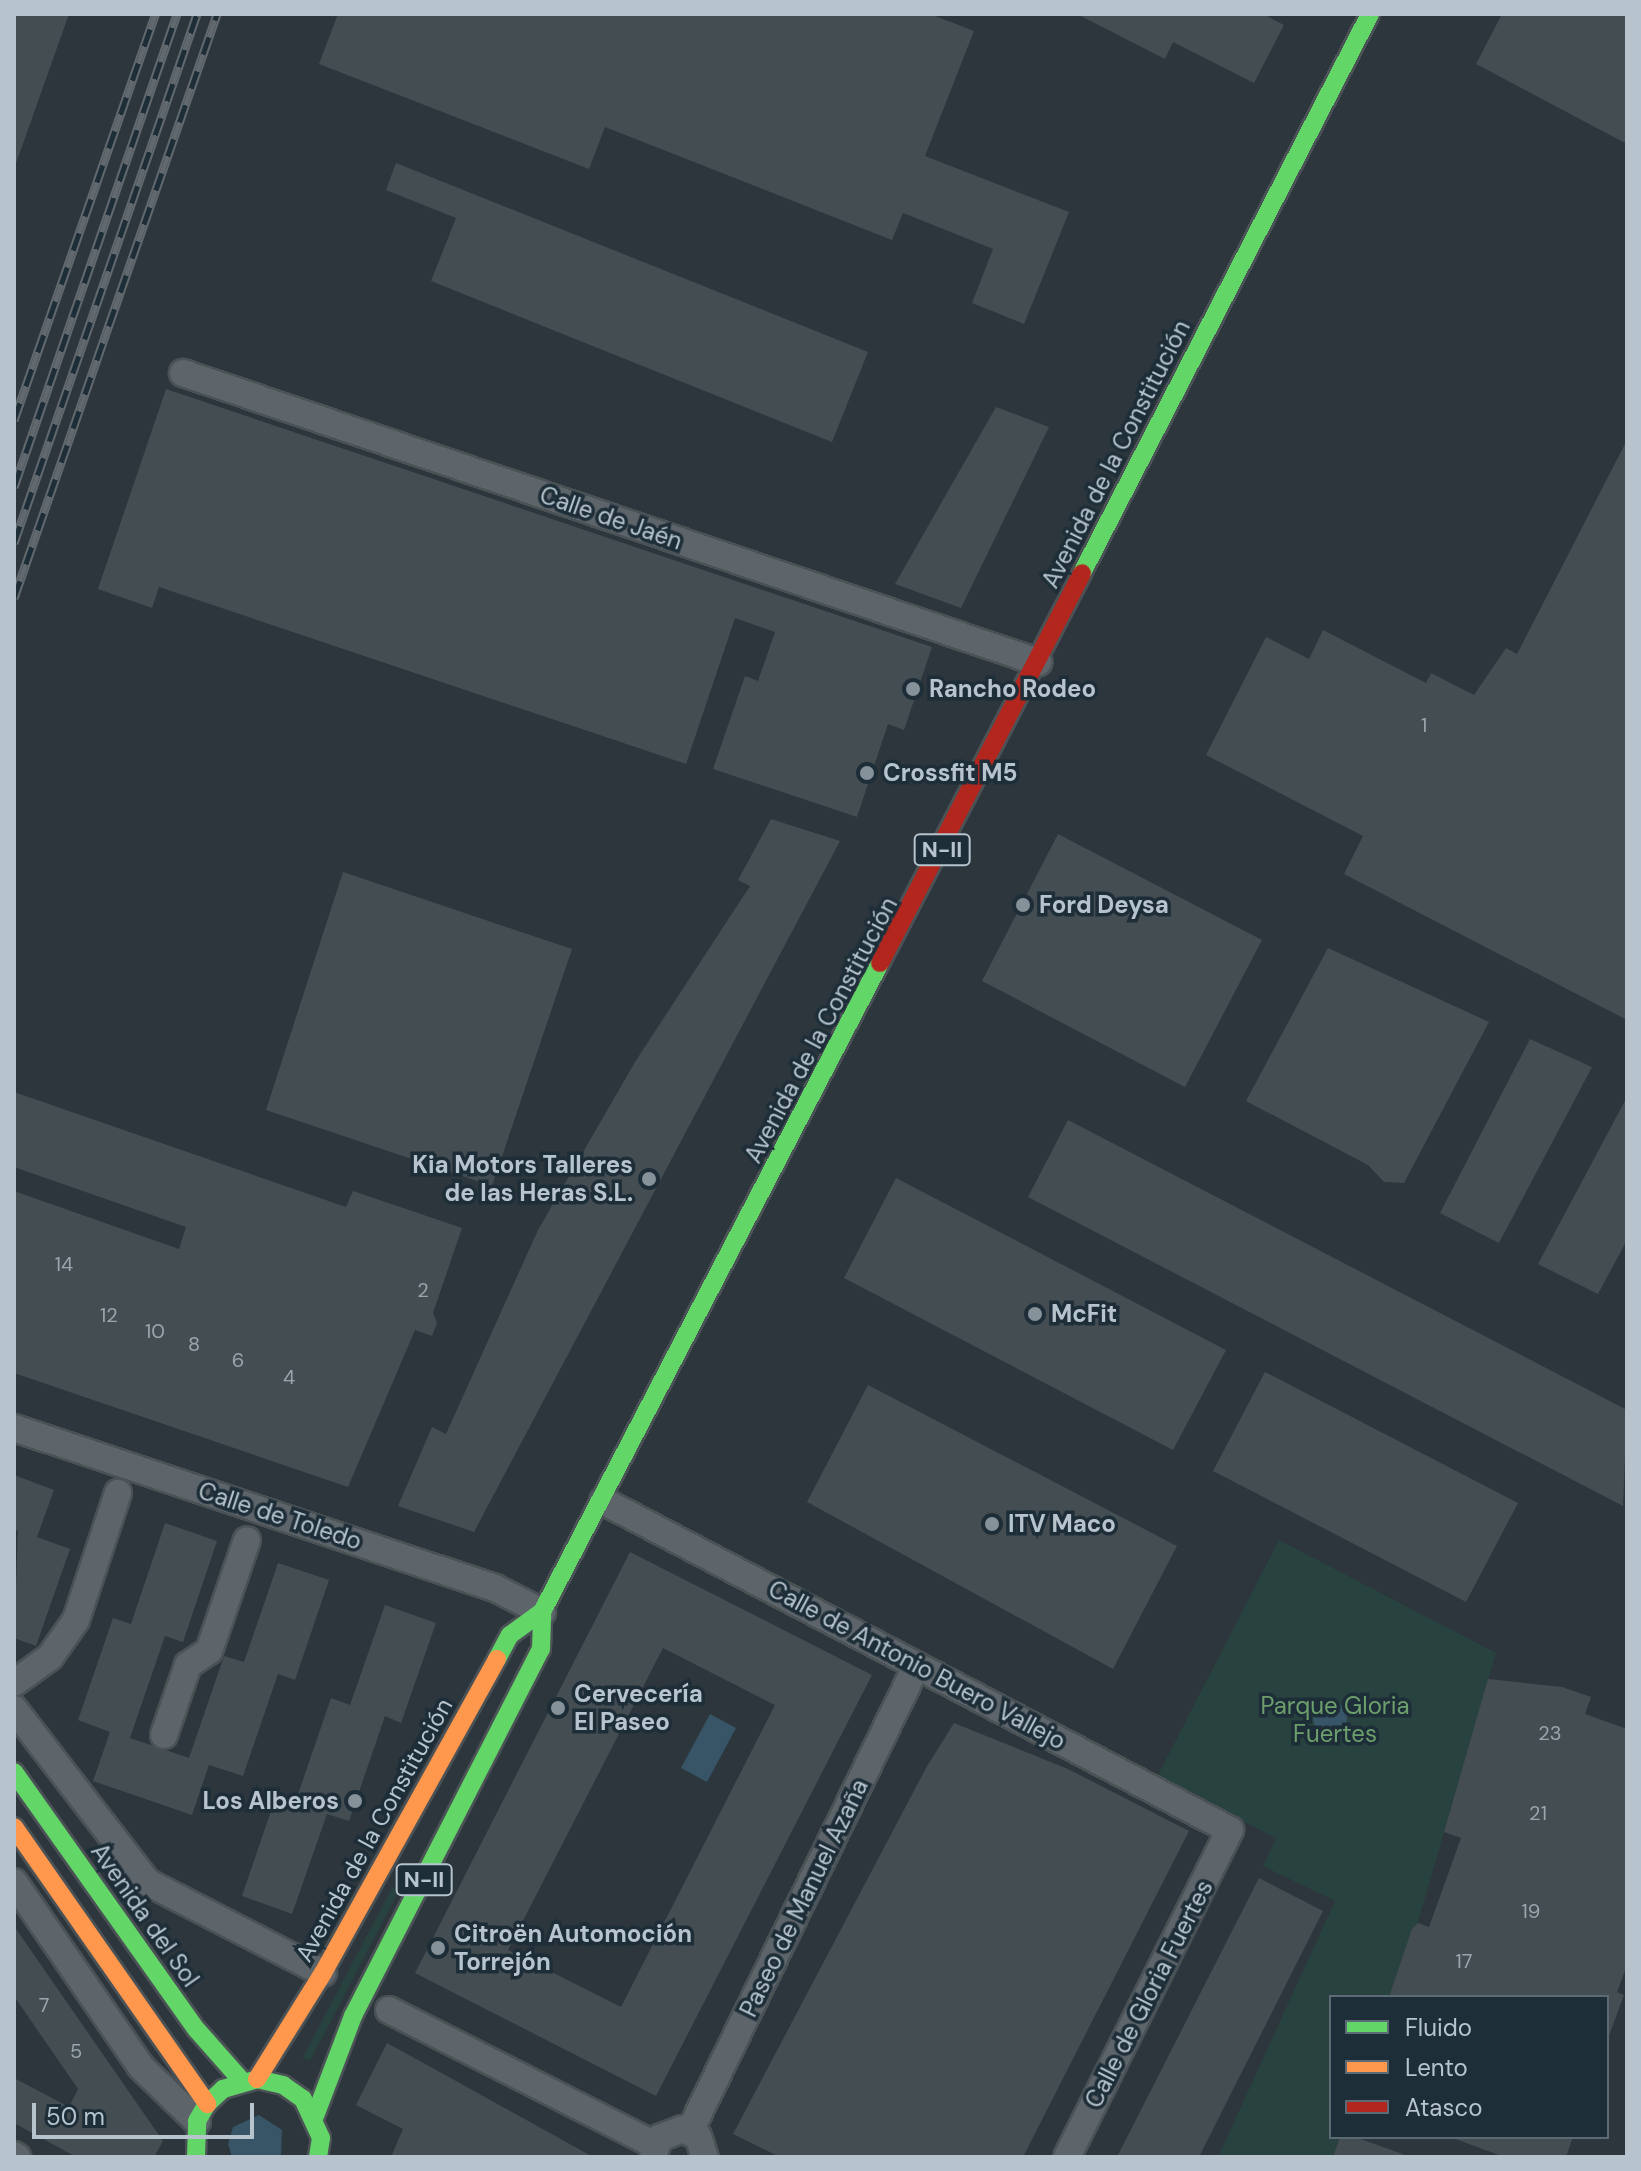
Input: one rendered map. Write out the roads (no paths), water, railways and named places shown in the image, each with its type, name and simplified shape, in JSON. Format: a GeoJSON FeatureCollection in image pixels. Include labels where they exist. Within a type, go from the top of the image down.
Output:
{"type":"FeatureCollection","features":[{"type":"Feature","properties":{"kind":"main road","name":"Avenida de la Constitución"},"geometry":{"type":"LineString","coordinates":[[250,2080],[323,1973],[510,1635],[542,1612],[603,1501],[1370,14]]}},
{"type":"Feature","properties":{"kind":"main road","name":"Avenida de la Constitución"},"geometry":{"type":"LineString","coordinates":[[315,2116],[353,2016],[541,1649],[542,1612]]}},
{"type":"Feature","properties":{"kind":"main road","name":"Avenida del Sol"},"geometry":{"type":"LineString","coordinates":[[14,1772],[160,1978],[250,2080]]}},
{"type":"Feature","properties":{"kind":"main road"},"geometry":{"type":"LineString","coordinates":[[14,1827],[134,1996],[202,2112],[196,2157]]}},
{"type":"Feature","properties":{"kind":"main road"},"geometry":{"type":"LineString","coordinates":[[250,2080],[283,2085],[303,2099],[315,2116]]}},
{"type":"Feature","properties":{"kind":"main road","name":"N-II"},"geometry":{"type":"LineString","coordinates":[[202,2112],[250,2080]]}},
{"type":"Feature","properties":{"kind":"main road","name":"N-II"},"geometry":{"type":"LineString","coordinates":[[315,2116],[321,2138],[318,2157]]}},
{"type":"Feature","properties":{"kind":"street","name":"Calle de Jaén"},"geometry":{"type":"LineString","coordinates":[[183,373],[1038,662]]}},
{"type":"Feature","properties":{"kind":"street","name":"Calle de Toledo"},"geometry":{"type":"LineString","coordinates":[[14,1428],[480,1583],[542,1612]]}},
{"type":"Feature","properties":{"kind":"street"},"geometry":{"type":"LineString","coordinates":[[14,1683],[50,1657],[76,1620],[118,1493]]}},
{"type":"Feature","properties":{"kind":"street","name":"Calle de Antonio Buero Vallejo"},"geometry":{"type":"LineString","coordinates":[[603,1501],[1230,1830]]}},
{"type":"Feature","properties":{"kind":"street"},"geometry":{"type":"LineString","coordinates":[[164,1735],[188,1665],[209,1651],[247,1540]]}},
{"type":"Feature","properties":{"kind":"street","name":"Paseo de Manuel Azaña"},"geometry":{"type":"LineString","coordinates":[[690,2131],[917,1665]]}},
{"type":"Feature","properties":{"kind":"street"},"geometry":{"type":"LineString","coordinates":[[14,1709],[147,1882],[323,1973]]}},
{"type":"Feature","properties":{"kind":"street","name":"Calle de Gloria Fuertes"},"geometry":{"type":"LineString","coordinates":[[1067,2157],[1230,1830]]}},
{"type":"Feature","properties":{"kind":"street"},"geometry":{"type":"LineString","coordinates":[[14,1882],[141,2067],[202,2112]]}},
{"type":"Feature","properties":{"kind":"street"},"geometry":{"type":"LineString","coordinates":[[389,2010],[654,2151],[673,2129],[690,2131],[702,2143],[705,2157]]}},
{"type":"Feature","properties":{"kind":"water"},"geometry":{"type":"Polygon","coordinates":[[[1330,1701],[1342,1706],[1347,1718],[1342,1730],[1330,1735],[1318,1730],[1313,1718],[1318,1706],[1330,1701]]]}},
{"type":"Feature","properties":{"kind":"water"},"geometry":{"type":"Polygon","coordinates":[[[710,1714],[736,1728],[707,1782],[681,1768],[710,1714]]]}},
{"type":"Feature","properties":{"kind":"water"},"geometry":{"type":"Polygon","coordinates":[[[259,2115],[282,2130],[281,2157],[232,2157],[228,2144],[233,2127],[259,2115]]]}},
{"type":"Feature","properties":{"kind":"railway"},"geometry":{"type":"LineString","coordinates":[[14,420],[155,14]]}},
{"type":"Feature","properties":{"kind":"railway"},"geometry":{"type":"LineString","coordinates":[[14,487],[177,14]]}},
{"type":"Feature","properties":{"kind":"railway"},"geometry":{"type":"LineString","coordinates":[[14,543],[197,14]]}},
{"type":"Feature","properties":{"kind":"railway"},"geometry":{"type":"LineString","coordinates":[[14,598],[217,14]]}},
{"type":"Feature","properties":{"kind":"place","name":"Rancho Rodeo"},"geometry":{"type":"Point","coordinates":[913,689]}},
{"type":"Feature","properties":{"kind":"place","name":"Crossfit M5"},"geometry":{"type":"Point","coordinates":[867,773]}},
{"type":"Feature","properties":{"kind":"place","name":"Ford Deysa"},"geometry":{"type":"Point","coordinates":[1023,905]}},
{"type":"Feature","properties":{"kind":"place","name":"Kia Motors Talleres de las Heras S.L."},"geometry":{"type":"Point","coordinates":[649,1179]}},
{"type":"Feature","properties":{"kind":"place","name":"McFit"},"geometry":{"type":"Point","coordinates":[1035,1314]}},
{"type":"Feature","properties":{"kind":"place","name":"ITV Maco"},"geometry":{"type":"Point","coordinates":[992,1524]}},
{"type":"Feature","properties":{"kind":"place","name":"Cervecería El Paseo"},"geometry":{"type":"Point","coordinates":[558,1708]}},
{"type":"Feature","properties":{"kind":"place","name":"Los Alberos"},"geometry":{"type":"Point","coordinates":[355,1801]}},
{"type":"Feature","properties":{"kind":"place","name":"Citroën Automoción Torrejón"},"geometry":{"type":"Point","coordinates":[438,1948]}},
{"type":"Feature","properties":{"kind":"park label","name":"Parque Gloria Fuertes"},"geometry":{"type":"Point","coordinates":[1335,1720]}}]}
